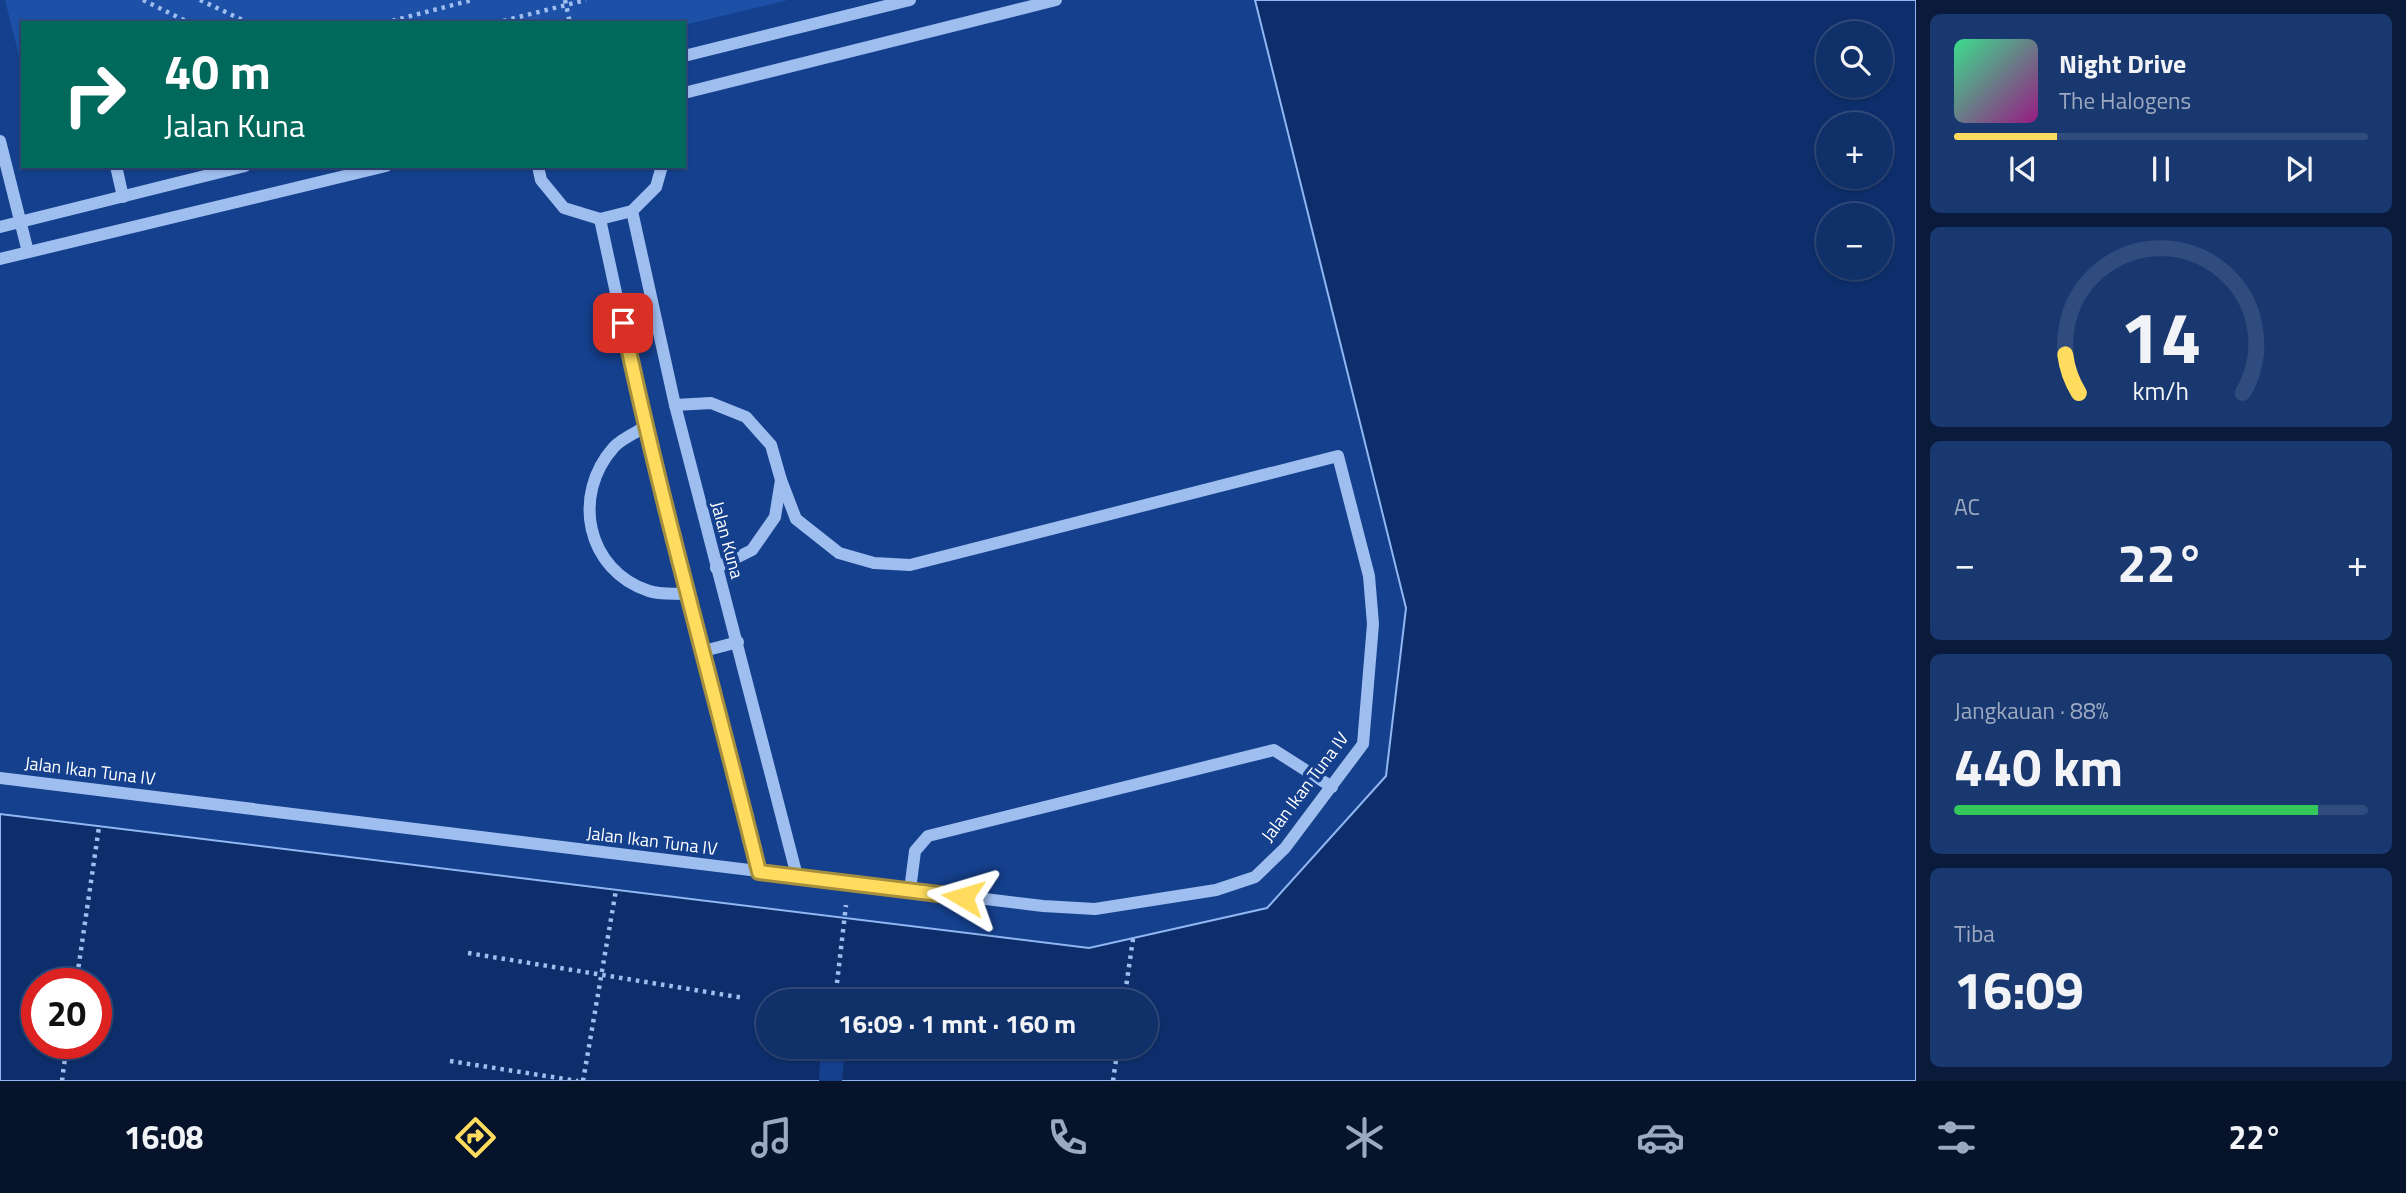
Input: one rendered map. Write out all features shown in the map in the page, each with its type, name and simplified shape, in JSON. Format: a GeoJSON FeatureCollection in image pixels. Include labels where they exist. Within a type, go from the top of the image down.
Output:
{"type":"FeatureCollection","features":[{"type":"Feature","properties":{"kind":"lane"},"geometry":{"type":"LineString","coordinates":[[686,56],[910,0]]}},
{"type":"Feature","properties":{"kind":"lane"},"geometry":{"type":"LineString","coordinates":[[686,92],[1056,0]]}},
{"type":"Feature","properties":{"kind":"lane"},"geometry":{"type":"LineString","coordinates":[[0,141],[29,252]]}},
{"type":"Feature","properties":{"kind":"lane"},"geometry":{"type":"LineString","coordinates":[[116,168],[123,197]]}},
{"type":"Feature","properties":{"kind":"lane"},"geometry":{"type":"LineString","coordinates":[[0,228],[236,168]]}},
{"type":"Feature","properties":{"kind":"lane"},"geometry":{"type":"LineString","coordinates":[[0,259],[378,168]]}},
{"type":"Feature","properties":{"kind":"lane"},"geometry":{"type":"LineString","coordinates":[[538,168],[541,180],[564,208],[600,219],[632,211],[656,187],[661,168]]}},
{"type":"Feature","properties":{"kind":"lane","name":"Jalan Kuna"},"geometry":{"type":"LineString","coordinates":[[632,211],[675,405],[797,876]]}},
{"type":"Feature","properties":{"kind":"lane"},"geometry":{"type":"LineString","coordinates":[[600,219],[645,427],[759,872]]}},
{"type":"Feature","properties":{"kind":"lane"},"geometry":{"type":"LineString","coordinates":[[675,405],[711,403],[746,417],[771,445],[781,480],[775,517],[751,550],[716,568]]}},
{"type":"Feature","properties":{"kind":"lane"},"geometry":{"type":"LineString","coordinates":[[645,427],[615,446],[594,476],[588,511],[596,547],[618,575],[650,592],[687,594]]}},
{"type":"Feature","properties":{"kind":"lane","name":"Jalan Ikan Tuna IV"},"geometry":{"type":"LineString","coordinates":[[0,778],[1043,906],[1095,909],[1216,890],[1255,877],[1285,848],[1363,744],[1373,624],[1369,576],[1338,456],[910,565],[874,563],[839,553],[796,519],[781,480]]}},
{"type":"Feature","properties":{"kind":"lane"},"geometry":{"type":"LineString","coordinates":[[704,651],[738,642]]}},
{"type":"Feature","properties":{"kind":"lane"},"geometry":{"type":"LineString","coordinates":[[910,890],[915,851],[928,836],[1274,750],[1332,787]]}},
{"type":"Feature","properties":{"kind":"path"},"geometry":{"type":"LineString","coordinates":[[143,0],[186,21]]}},
{"type":"Feature","properties":{"kind":"path"},"geometry":{"type":"LineString","coordinates":[[200,0],[245,21]]}},
{"type":"Feature","properties":{"kind":"path"},"geometry":{"type":"LineString","coordinates":[[392,21],[472,0]]}},
{"type":"Feature","properties":{"kind":"path"},"geometry":{"type":"LineString","coordinates":[[502,21],[586,0]]}},
{"type":"Feature","properties":{"kind":"path"},"geometry":{"type":"LineString","coordinates":[[566,3],[570,21]]}},
{"type":"Feature","properties":{"kind":"path"},"geometry":{"type":"LineString","coordinates":[[78,968],[99,827]]}},
{"type":"Feature","properties":{"kind":"path"},"geometry":{"type":"LineString","coordinates":[[450,1060],[580,1081],[616,890]]}},
{"type":"Feature","properties":{"kind":"path"},"geometry":{"type":"LineString","coordinates":[[836,989],[845,913]]}},
{"type":"Feature","properties":{"kind":"path"},"geometry":{"type":"LineString","coordinates":[[1126,989],[1133,939]]}},
{"type":"Feature","properties":{"kind":"path"},"geometry":{"type":"LineString","coordinates":[[468,953],[744,998]]}},
{"type":"Feature","properties":{"kind":"path"},"geometry":{"type":"LineString","coordinates":[[62,1081],[65,1059]]}},
{"type":"Feature","properties":{"kind":"path"},"geometry":{"type":"LineString","coordinates":[[1113,1081],[1116,1059]]}},
{"type":"Feature","properties":{"kind":"shaded area"},"geometry":{"type":"Polygon","coordinates":[[[5,0],[788,0],[686,25],[686,21],[21,21],[21,64],[5,0]]]}},
{"type":"Feature","properties":{"kind":"shaded area"},"geometry":{"type":"Polygon","coordinates":[[[1255,0],[1916,0],[1916,1081],[0,1081],[0,814],[1089,948],[1267,908],[1386,776],[1406,608],[1255,0]]]}},
{"type":"Feature","properties":{"kind":"pier"},"geometry":{"type":"Polygon","coordinates":[[[820,1059],[844,1059],[842,1081],[819,1081],[820,1059]]]}},
{"type":"Feature","properties":{"kind":"building"},"geometry":{"type":"Polygon","coordinates":[[[541,14],[543,21],[514,21],[541,14]]]}},
{"type":"Feature","properties":{"kind":"route"},"geometry":{"type":"LineString","coordinates":[[623,323],[655,468],[759,872],[963,897]]}}]}
